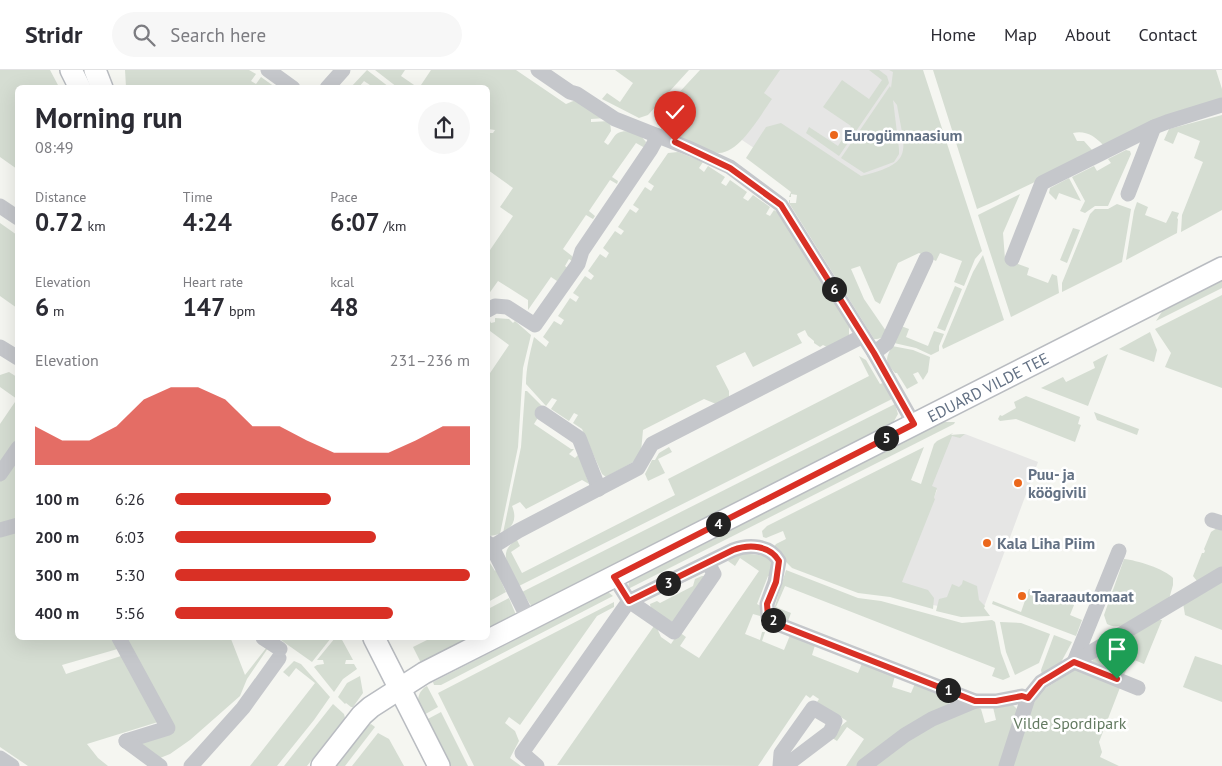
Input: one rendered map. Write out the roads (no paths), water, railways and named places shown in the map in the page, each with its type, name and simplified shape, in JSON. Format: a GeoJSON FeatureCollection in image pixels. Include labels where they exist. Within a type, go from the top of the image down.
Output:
{"type":"FeatureCollection","features":[{"type":"Feature","properties":{"kind":"street"},"geometry":{"type":"LineString","coordinates":[[71,70],[78,85]]}},
{"type":"Feature","properties":{"kind":"street"},"geometry":{"type":"LineString","coordinates":[[95,70],[101,85]]}},
{"type":"Feature","properties":{"kind":"street"},"geometry":{"type":"LineString","coordinates":[[268,70],[289,85]]}},
{"type":"Feature","properties":{"kind":"street"},"geometry":{"type":"LineString","coordinates":[[330,85],[344,70]]}},
{"type":"Feature","properties":{"kind":"street"},"geometry":{"type":"LineString","coordinates":[[538,70],[615,119],[730,168],[781,205],[874,353],[914,424]]}},
{"type":"Feature","properties":{"kind":"street"},"geometry":{"type":"LineString","coordinates":[[1012,259],[1042,183],[1154,127],[1222,105]]}},
{"type":"Feature","properties":{"kind":"street"},"geometry":{"type":"LineString","coordinates":[[1128,194],[1154,127]]}},
{"type":"Feature","properties":{"kind":"street"},"geometry":{"type":"LineString","coordinates":[[490,309],[495,306],[507,307],[536,325],[578,264],[582,251],[651,150],[658,136]]}},
{"type":"Feature","properties":{"kind":"street"},"geometry":{"type":"LineString","coordinates":[[0,206],[15,216]]}},
{"type":"Feature","properties":{"kind":"street"},"geometry":{"type":"LineString","coordinates":[[874,353],[887,343],[926,259]]}},
{"type":"Feature","properties":{"kind":"street","name":"EDUARD VILDE TEE"},"geometry":{"type":"LineString","coordinates":[[322,766],[362,715],[394,691],[529,620],[1222,268]]}},
{"type":"Feature","properties":{"kind":"street"},"geometry":{"type":"LineString","coordinates":[[529,620],[490,545],[640,467],[652,444],[863,336]]}},
{"type":"Feature","properties":{"kind":"street"},"geometry":{"type":"LineString","coordinates":[[542,414],[579,438],[599,489]]}},
{"type":"Feature","properties":{"kind":"street"},"geometry":{"type":"LineString","coordinates":[[0,474],[15,452]]}},
{"type":"Feature","properties":{"kind":"street"},"geometry":{"type":"LineString","coordinates":[[0,530],[15,526]]}},
{"type":"Feature","properties":{"kind":"street"},"geometry":{"type":"LineString","coordinates":[[537,766],[522,753],[629,601],[743,546],[772,552],[779,561],[779,567],[767,604],[768,617],[780,625],[975,701],[996,701],[1022,696],[1028,698]]}},
{"type":"Feature","properties":{"kind":"street"},"geometry":{"type":"LineString","coordinates":[[1074,662],[1119,551]]}},
{"type":"Feature","properties":{"kind":"street"},"geometry":{"type":"LineString","coordinates":[[614,577],[629,601],[674,632],[714,574],[708,563]]}},
{"type":"Feature","properties":{"kind":"street"},"geometry":{"type":"LineString","coordinates":[[1006,766],[1028,698],[1041,682],[1222,574]]}},
{"type":"Feature","properties":{"kind":"street"},"geometry":{"type":"LineString","coordinates":[[1189,593],[1190,578]]}},
{"type":"Feature","properties":{"kind":"street"},"geometry":{"type":"LineString","coordinates":[[120,640],[168,728],[126,741],[160,766]]}},
{"type":"Feature","properties":{"kind":"street"},"geometry":{"type":"LineString","coordinates":[[191,766],[243,708],[279,654],[265,640]]}},
{"type":"Feature","properties":{"kind":"street"},"geometry":{"type":"LineString","coordinates":[[361,640],[439,766]]}},
{"type":"Feature","properties":{"kind":"street"},"geometry":{"type":"LineString","coordinates":[[375,640],[423,766]]}},
{"type":"Feature","properties":{"kind":"street"},"geometry":{"type":"LineString","coordinates":[[1074,662],[1138,688]]}},
{"type":"Feature","properties":{"kind":"street"},"geometry":{"type":"LineString","coordinates":[[864,766],[905,735],[932,718],[975,701]]}},
{"type":"Feature","properties":{"kind":"street"},"geometry":{"type":"LineString","coordinates":[[0,758],[12,766]]}},
{"type":"Feature","properties":{"kind":"place","name":"Eurogümnaasium"},"geometry":{"type":"Point","coordinates":[834,135]}},
{"type":"Feature","properties":{"kind":"place","name":"Puu- ja köögivili"},"geometry":{"type":"Point","coordinates":[1018,483]}},
{"type":"Feature","properties":{"kind":"place","name":"Kala Liha Piim"},"geometry":{"type":"Point","coordinates":[987,543]}},
{"type":"Feature","properties":{"kind":"place","name":"Taaraautomaat"},"geometry":{"type":"Point","coordinates":[1022,596]}},
{"type":"Feature","properties":{"kind":"park label","name":"Vilde Spordipark"},"geometry":{"type":"Point","coordinates":[1070,723]}}]}
